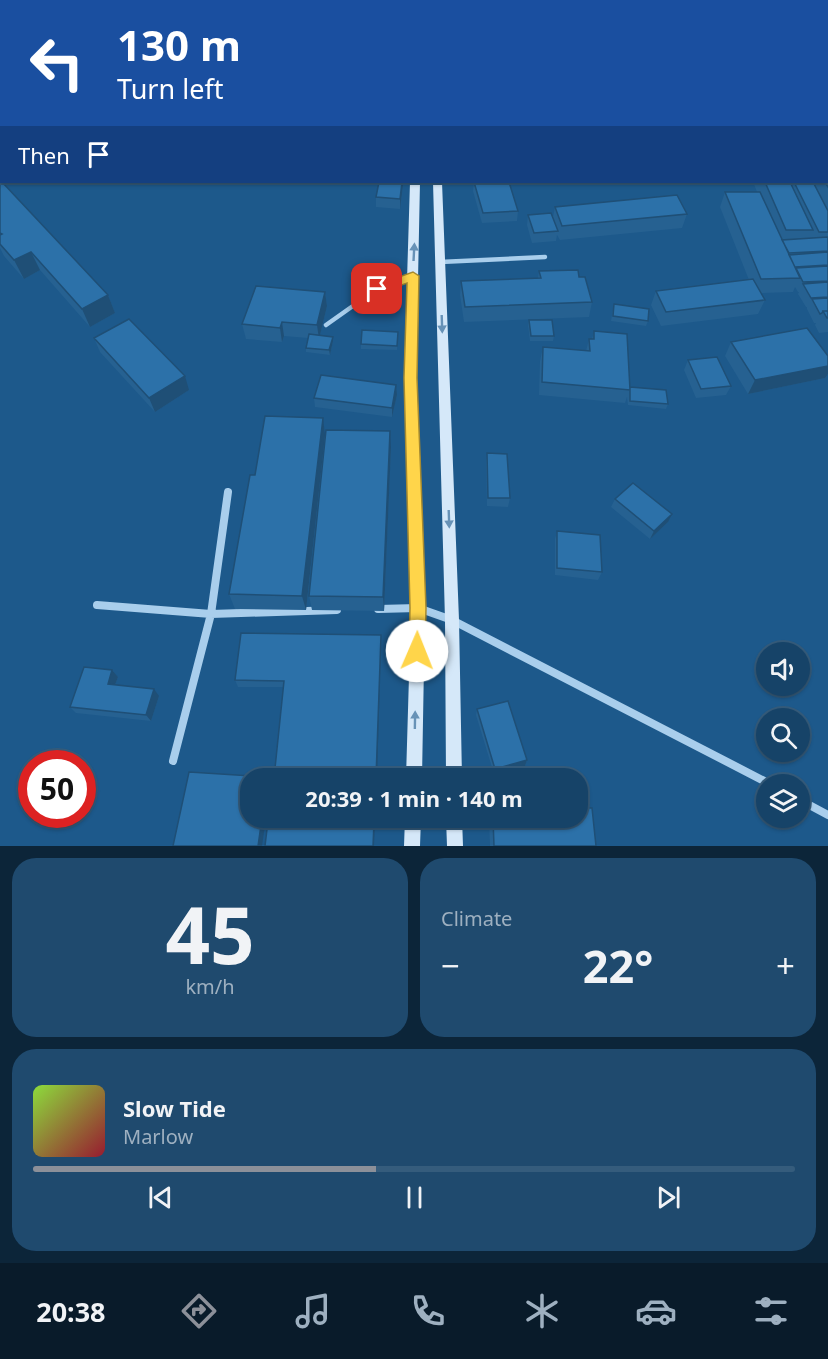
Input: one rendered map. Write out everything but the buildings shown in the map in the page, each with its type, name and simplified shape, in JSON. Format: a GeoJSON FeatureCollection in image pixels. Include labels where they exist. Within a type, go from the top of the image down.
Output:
{"type":"FeatureCollection","features":[{"type":"Feature","properties":{"kind":"main road"},"geometry":{"type":"LineString","coordinates":[[414,768],[418,608],[410,378],[415,183]]}},
{"type":"Feature","properties":{"kind":"main road"},"geometry":{"type":"LineString","coordinates":[[437,183],[452,620],[454,768]]}},
{"type":"Feature","properties":{"kind":"main road"},"geometry":{"type":"LineString","coordinates":[[412,828],[412,846]]}},
{"type":"Feature","properties":{"kind":"main road"},"geometry":{"type":"LineString","coordinates":[[454,828],[454,846]]}},
{"type":"Feature","properties":{"kind":"street"},"geometry":{"type":"LineString","coordinates":[[173,761],[211,614],[228,492]]}},
{"type":"Feature","properties":{"kind":"street"},"geometry":{"type":"LineString","coordinates":[[97,605],[211,614],[349,610]]}},
{"type":"Feature","properties":{"kind":"street"},"geometry":{"type":"LineString","coordinates":[[372,609],[418,608],[452,620],[756,777]]}},
{"type":"Feature","properties":{"kind":"street"},"geometry":{"type":"LineString","coordinates":[[810,805],[828,814]]}},
{"type":"Feature","properties":{"kind":"lane"},"geometry":{"type":"LineString","coordinates":[[440,262],[545,256]]}},
{"type":"Feature","properties":{"kind":"lane"},"geometry":{"type":"LineString","coordinates":[[326,325],[362,297],[392,282],[413,276]]}},
{"type":"Feature","properties":{"kind":"route"},"geometry":{"type":"LineString","coordinates":[[377,289],[413,276],[410,378],[418,608],[417,651]]}}]}
